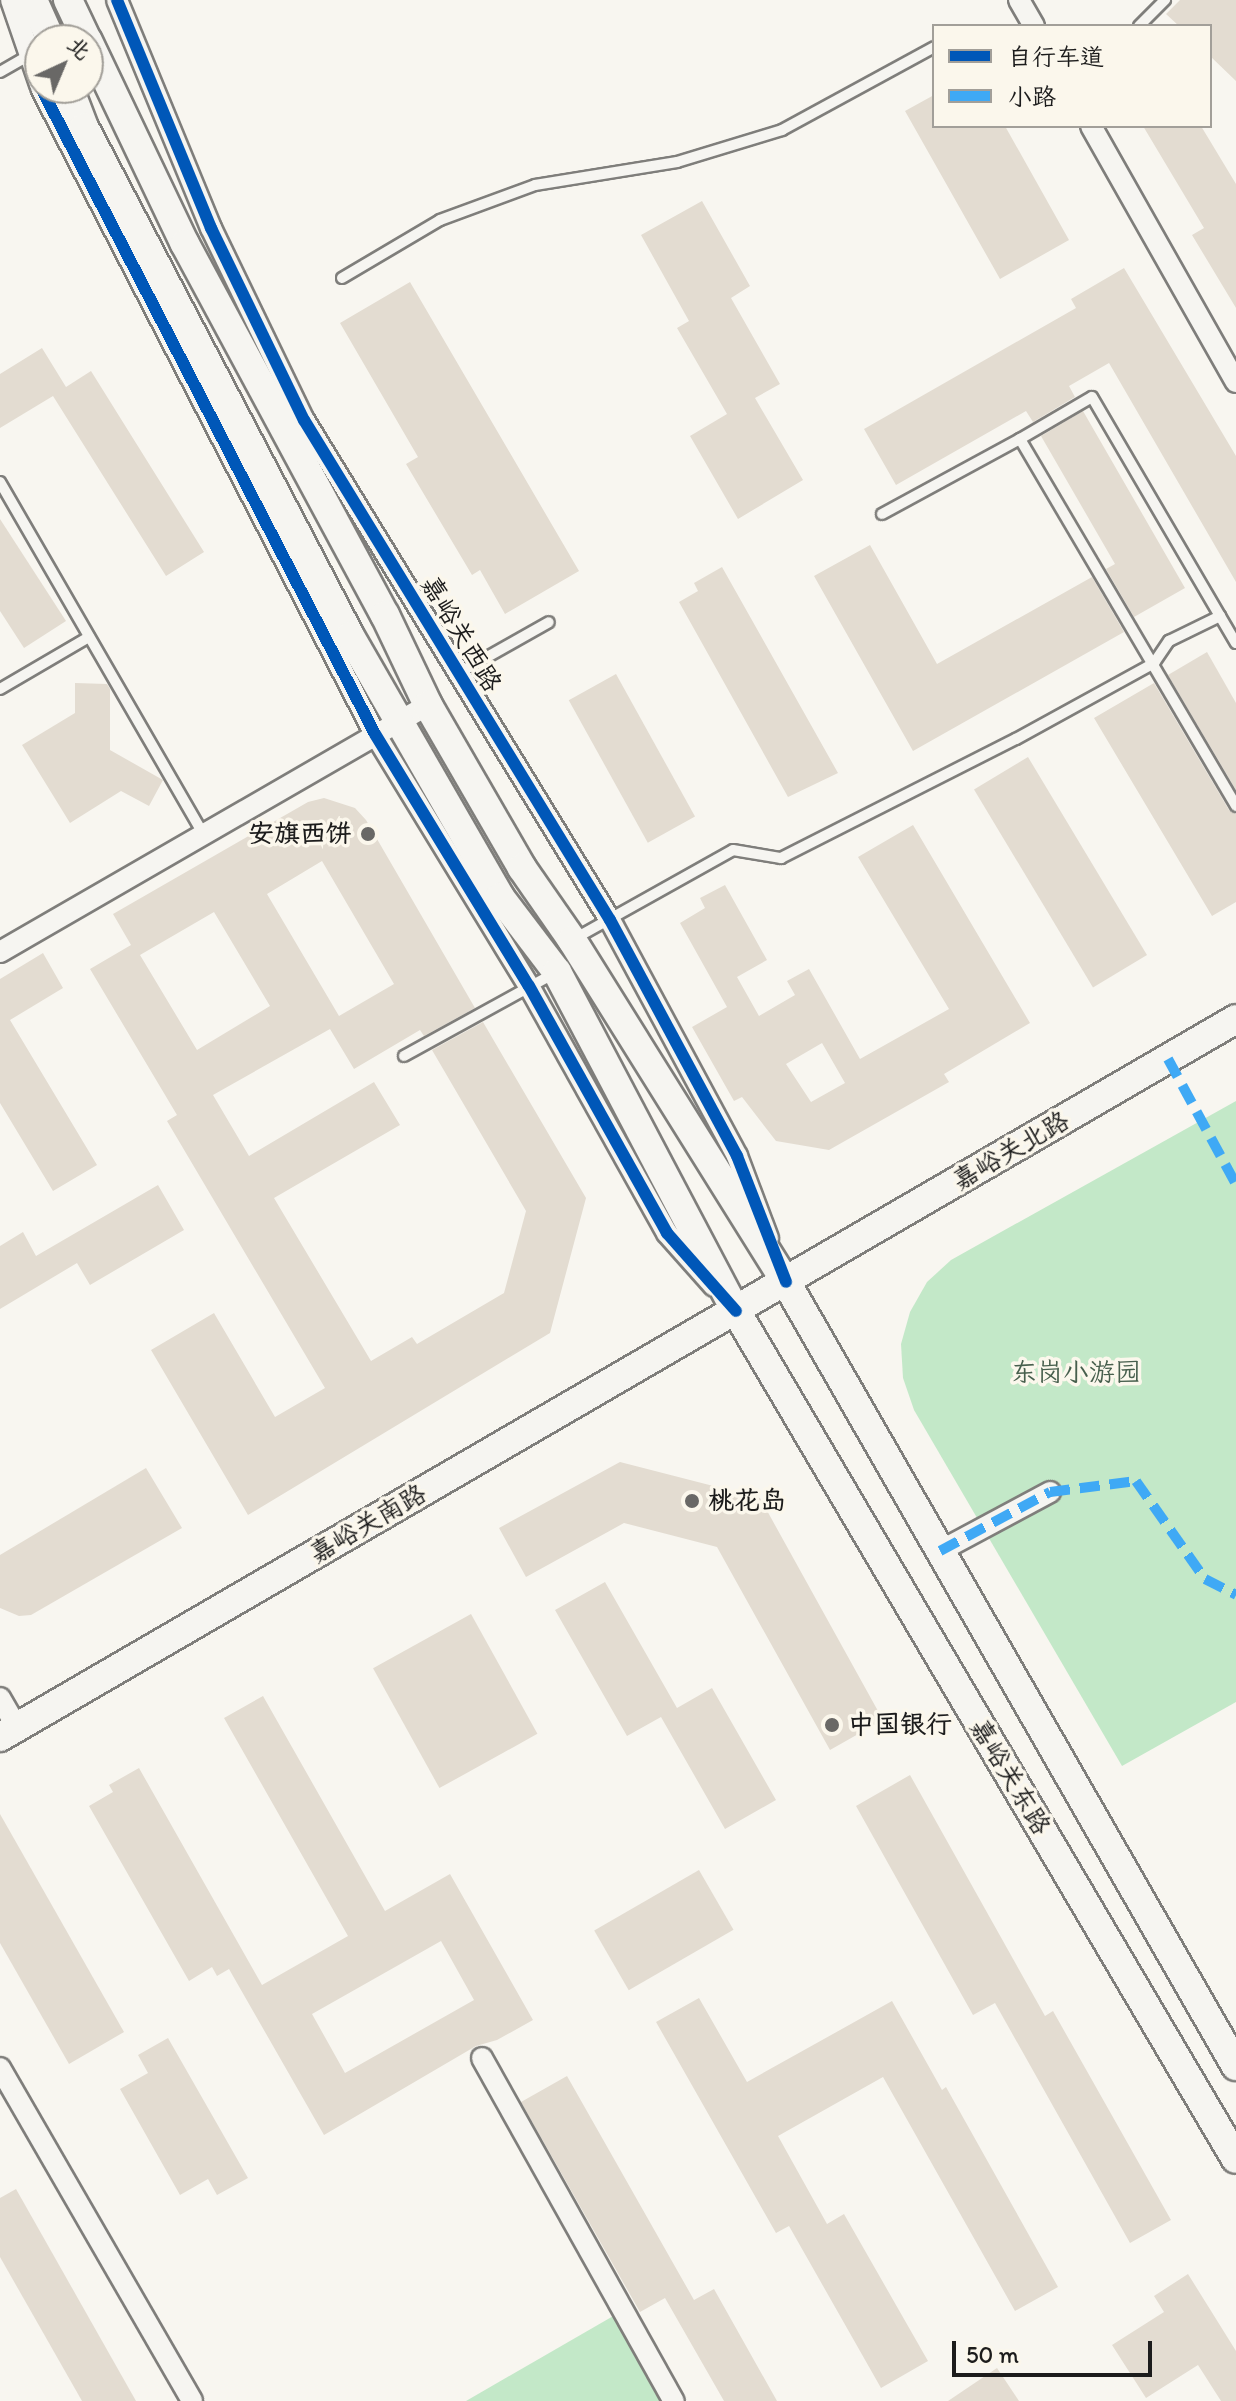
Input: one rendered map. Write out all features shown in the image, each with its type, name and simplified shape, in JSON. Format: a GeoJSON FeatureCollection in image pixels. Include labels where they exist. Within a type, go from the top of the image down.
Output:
{"type":"FeatureCollection","features":[{"type":"Feature","properties":{"kind":"main road"},"geometry":{"type":"LineString","coordinates":[[33,0],[37,24]]}},
{"type":"Feature","properties":{"kind":"main road","name":"嘉峪关西路"},"geometry":{"type":"LineString","coordinates":[[68,0],[80,24]]}},
{"type":"Feature","properties":{"kind":"main road","name":"嘉峪关西路"},"geometry":{"type":"LineString","coordinates":[[104,74],[185,244],[385,615],[428,705],[522,868],[572,940],[786,1282]]}},
{"type":"Feature","properties":{"kind":"main road"},"geometry":{"type":"LineString","coordinates":[[75,104],[84,127],[350,636],[387,728],[500,897],[557,972],[736,1311]]}},
{"type":"Feature","properties":{"kind":"main road","name":"嘉峪关北路"},"geometry":{"type":"LineString","coordinates":[[736,1311],[1236,1019]]}},
{"type":"Feature","properties":{"kind":"main road","name":"嘉峪关东路"},"geometry":{"type":"LineString","coordinates":[[786,1282],[1236,2066]]}},
{"type":"Feature","properties":{"kind":"main road","name":"嘉峪关东路"},"geometry":{"type":"LineString","coordinates":[[736,1311],[1236,2159]]}},
{"type":"Feature","properties":{"kind":"main road","name":"嘉峪关南路"},"geometry":{"type":"LineString","coordinates":[[9,1732],[736,1311]]}},
{"type":"Feature","properties":{"kind":"street"},"geometry":{"type":"LineString","coordinates":[[11,0],[26,24]]}},
{"type":"Feature","properties":{"kind":"street","name":"嘉峪关西路"},"geometry":{"type":"LineString","coordinates":[[117,0],[211,228],[304,420],[610,920],[737,1156],[786,1282]]}},
{"type":"Feature","properties":{"kind":"street"},"geometry":{"type":"LineString","coordinates":[[1019,0],[1033,24]]}},
{"type":"Feature","properties":{"kind":"street"},"geometry":{"type":"LineString","coordinates":[[51,104],[387,728],[667,1233],[736,1311]]}},
{"type":"Feature","properties":{"kind":"street"},"geometry":{"type":"LineString","coordinates":[[1092,128],[1236,382]]}},
{"type":"Feature","properties":{"kind":"street"},"geometry":{"type":"LineString","coordinates":[[0,952],[428,705]]}},
{"type":"Feature","properties":{"kind":"street"},"geometry":{"type":"LineString","coordinates":[[940,1551],[1050,1492]]}},
{"type":"Feature","properties":{"kind":"street"},"geometry":{"type":"LineString","coordinates":[[0,1698],[9,1732]]}},
{"type":"Feature","properties":{"kind":"street"},"geometry":{"type":"LineString","coordinates":[[482,2058],[674,2401]]}},
{"type":"Feature","properties":{"kind":"street"},"geometry":{"type":"LineString","coordinates":[[0,2068],[192,2401]]}},
{"type":"Feature","properties":{"kind":"lane"},"geometry":{"type":"LineString","coordinates":[[1141,24],[1165,0]]}},
{"type":"Feature","properties":{"kind":"lane"},"geometry":{"type":"LineString","coordinates":[[342,278],[440,220],[535,185],[677,162],[782,130],[932,48]]}},
{"type":"Feature","properties":{"kind":"lane"},"geometry":{"type":"LineString","coordinates":[[0,72],[24,57]]}},
{"type":"Feature","properties":{"kind":"lane"},"geometry":{"type":"LineString","coordinates":[[882,514],[1092,397],[1236,643]]}},
{"type":"Feature","properties":{"kind":"lane"},"geometry":{"type":"LineString","coordinates":[[1020,439],[1236,806]]}},
{"type":"Feature","properties":{"kind":"lane"},"geometry":{"type":"LineString","coordinates":[[0,482],[203,834]]}},
{"type":"Feature","properties":{"kind":"lane"},"geometry":{"type":"LineString","coordinates":[[572,940],[733,850],[781,858],[1016,739],[1154,663],[1169,641],[1220,616]]}},
{"type":"Feature","properties":{"kind":"lane"},"geometry":{"type":"LineString","coordinates":[[459,673],[549,622]]}},
{"type":"Feature","properties":{"kind":"lane"},"geometry":{"type":"LineString","coordinates":[[0,689],[89,637]]}},
{"type":"Feature","properties":{"kind":"lane"},"geometry":{"type":"LineString","coordinates":[[404,1056],[557,972]]}},
{"type":"Feature","properties":{"kind":"green space","name":"东岗小游园"},"geometry":{"type":"Polygon","coordinates":[[[1236,1101],[1236,1702],[1122,1766],[914,1410],[903,1378],[901,1344],[910,1312],[927,1282],[951,1260],[1236,1101]]]}},
{"type":"Feature","properties":{"kind":"green space"},"geometry":{"type":"Polygon","coordinates":[[[615,2315],[665,2401],[466,2401],[615,2315]]]}},
{"type":"Feature","properties":{"kind":"building"},"geometry":{"type":"Polygon","coordinates":[[[1180,0],[1236,0],[1236,81],[1212,58],[1212,24],[1177,24],[1166,14],[1180,0]]]}},
{"type":"Feature","properties":{"kind":"building"},"geometry":{"type":"Polygon","coordinates":[[[932,96],[932,128],[1006,128],[1069,240],[1000,279],[905,111],[932,96]]]}},
{"type":"Feature","properties":{"kind":"building"},"geometry":{"type":"Polygon","coordinates":[[[1144,128],[1202,128],[1236,184],[1236,308],[1192,235],[1204,228],[1144,128]]]}},
{"type":"Feature","properties":{"kind":"building"},"geometry":{"type":"Polygon","coordinates":[[[702,201],[750,286],[731,298],[780,384],[755,398],[803,480],[738,519],[690,436],[727,414],[677,328],[689,321],[641,235],[702,201]]]}},
{"type":"Feature","properties":{"kind":"building"},"geometry":{"type":"Polygon","coordinates":[[[1124,268],[1236,456],[1236,582],[1109,363],[1069,386],[1075,397],[1033,422],[1026,411],[896,485],[864,429],[1076,308],[1071,299],[1124,268]]]}},
{"type":"Feature","properties":{"kind":"building"},"geometry":{"type":"Polygon","coordinates":[[[410,282],[579,571],[505,614],[480,570],[472,575],[406,464],[418,457],[340,323],[410,282]]]}},
{"type":"Feature","properties":{"kind":"building"},"geometry":{"type":"Polygon","coordinates":[[[42,348],[66,387],[91,371],[204,552],[166,576],[53,396],[0,428],[0,374],[42,348]]]}},
{"type":"Feature","properties":{"kind":"building"},"geometry":{"type":"Polygon","coordinates":[[[1083,411],[1185,588],[1134,617],[1106,569],[1115,564],[1041,436],[1083,411]]]}},
{"type":"Feature","properties":{"kind":"building"},"geometry":{"type":"Polygon","coordinates":[[[0,519],[66,621],[24,648],[0,611],[0,519]]]}},
{"type":"Feature","properties":{"kind":"building"},"geometry":{"type":"Polygon","coordinates":[[[870,545],[937,664],[1092,577],[1124,632],[913,751],[814,576],[870,545]]]}},
{"type":"Feature","properties":{"kind":"building"},"geometry":{"type":"Polygon","coordinates":[[[722,567],[838,773],[788,797],[679,602],[698,591],[694,583],[722,567]]]}},
{"type":"Feature","properties":{"kind":"building"},"geometry":{"type":"Polygon","coordinates":[[[1207,652],[1236,703],[1236,790],[1168,675],[1207,652]]]}},
{"type":"Feature","properties":{"kind":"building"},"geometry":{"type":"Polygon","coordinates":[[[616,674],[695,817],[648,843],[569,700],[616,674]]]}},
{"type":"Feature","properties":{"kind":"building"},"geometry":{"type":"Polygon","coordinates":[[[75,683],[107,684],[110,689],[110,750],[163,780],[149,806],[121,791],[70,823],[22,745],[75,713],[75,683]]]}},
{"type":"Feature","properties":{"kind":"building"},"geometry":{"type":"Polygon","coordinates":[[[1154,683],[1229,810],[1236,814],[1236,902],[1212,916],[1094,718],[1154,683]]]}},
{"type":"Feature","properties":{"kind":"building"},"geometry":{"type":"Polygon","coordinates":[[[1028,757],[1147,955],[1093,987],[974,789],[1028,757]]]}},
{"type":"Feature","properties":{"kind":"building"},"geometry":{"type":"Polygon","coordinates":[[[324,798],[355,808],[366,820],[475,1008],[424,1036],[420,1030],[354,1069],[330,1029],[213,1095],[249,1156],[374,1082],[400,1125],[274,1198],[371,1361],[412,1337],[417,1344],[504,1293],[526,1211],[432,1050],[483,1022],[586,1198],[550,1333],[248,1515],[151,1350],[214,1313],[275,1417],[325,1388],[167,1121],[177,1115],[90,969],[131,945],[113,914],[308,802],[324,798]],[[322,861],[267,894],[339,1016],[394,984],[322,861]],[[214,912],[140,955],[197,1050],[270,1006],[214,912]]]}},
{"type":"Feature","properties":{"kind":"building"},"geometry":{"type":"Polygon","coordinates":[[[913,825],[1030,1023],[944,1074],[949,1082],[829,1150],[776,1141],[742,1097],[734,1101],[692,1027],[727,1007],[680,923],[705,908],[700,898],[725,885],[767,960],[737,977],[759,1016],[795,995],[787,981],[809,969],[860,1059],[949,1009],[858,857],[913,825]],[[822,1043],[786,1064],[811,1102],[845,1083],[822,1043]]]}},
{"type":"Feature","properties":{"kind":"building"},"geometry":{"type":"Polygon","coordinates":[[[43,953],[63,988],[10,1020],[97,1165],[53,1191],[0,1103],[0,979],[43,953]]]}},
{"type":"Feature","properties":{"kind":"building"},"geometry":{"type":"Polygon","coordinates":[[[158,1185],[184,1230],[90,1285],[77,1263],[0,1309],[0,1246],[23,1232],[36,1256],[158,1185]]]}},
{"type":"Feature","properties":{"kind":"building"},"geometry":{"type":"Polygon","coordinates":[[[620,1462],[760,1498],[883,1720],[830,1750],[717,1547],[624,1523],[526,1577],[499,1528],[620,1462]]]}},
{"type":"Feature","properties":{"kind":"building"},"geometry":{"type":"Polygon","coordinates":[[[146,1468],[182,1528],[31,1615],[19,1616],[0,1608],[0,1555],[146,1468]]]}},
{"type":"Feature","properties":{"kind":"building"},"geometry":{"type":"Polygon","coordinates":[[[605,1582],[677,1708],[712,1688],[776,1800],[725,1829],[661,1717],[627,1736],[555,1610],[605,1582]]]}},
{"type":"Feature","properties":{"kind":"building"},"geometry":{"type":"Polygon","coordinates":[[[471,1614],[537,1734],[439,1788],[373,1668],[471,1614]]]}},
{"type":"Feature","properties":{"kind":"building"},"geometry":{"type":"Polygon","coordinates":[[[263,1696],[385,1911],[450,1874],[533,2020],[497,2040],[476,2046],[324,2135],[229,1969],[217,1976],[212,1967],[189,1981],[89,1806],[113,1792],[109,1785],[139,1768],[262,1985],[348,1936],[224,1718],[263,1696]],[[441,1941],[312,2014],[345,2073],[474,2000],[441,1941]]]}},
{"type":"Feature","properties":{"kind":"building"},"geometry":{"type":"Polygon","coordinates":[[[910,1775],[1045,2016],[1053,2011],[1171,2220],[1130,2243],[995,2003],[973,2015],[856,1806],[910,1775]]]}},
{"type":"Feature","properties":{"kind":"building"},"geometry":{"type":"Polygon","coordinates":[[[0,1814],[124,2032],[69,2064],[0,1943],[0,1814]]]}},
{"type":"Feature","properties":{"kind":"building"},"geometry":{"type":"Polygon","coordinates":[[[699,1870],[734,1930],[629,1990],[594,1931],[699,1870]]]}},
{"type":"Feature","properties":{"kind":"building"},"geometry":{"type":"Polygon","coordinates":[[[699,1998],[747,2082],[892,2001],[942,2090],[946,2087],[1058,2287],[1015,2311],[883,2077],[778,2136],[827,2224],[844,2214],[928,2361],[881,2388],[789,2226],[776,2233],[656,2022],[699,1998]]]}},
{"type":"Feature","properties":{"kind":"building"},"geometry":{"type":"Polygon","coordinates":[[[168,2038],[248,2178],[217,2195],[208,2179],[180,2195],[120,2089],[148,2073],[138,2055],[168,2038]]]}},
{"type":"Feature","properties":{"kind":"building"},"geometry":{"type":"Polygon","coordinates":[[[567,2076],[694,2300],[714,2289],[777,2401],[724,2401],[665,2298],[640,2312],[521,2102],[567,2076]]]}},
{"type":"Feature","properties":{"kind":"building"},"geometry":{"type":"Polygon","coordinates":[[[16,2189],[136,2401],[82,2401],[0,2257],[0,2198],[16,2189]]]}},
{"type":"Feature","properties":{"kind":"building"},"geometry":{"type":"Polygon","coordinates":[[[1188,2274],[1236,2351],[1236,2401],[1221,2401],[1198,2365],[1146,2398],[1112,2345],[1164,2312],[1154,2296],[1188,2274]]]}},
{"type":"Feature","properties":{"kind":"building"},"geometry":{"type":"Polygon","coordinates":[[[997,2368],[1019,2401],[948,2401],[997,2368]]]}},
{"type":"Feature","properties":{"kind":"marked path"},"geometry":{"type":"LineString","coordinates":[[1168,1059],[1236,1184]]}},
{"type":"Feature","properties":{"kind":"marked path"},"geometry":{"type":"LineString","coordinates":[[940,1551],[1050,1492],[1136,1481],[1205,1579],[1236,1595]]}},
{"type":"Feature","properties":{"kind":"cycle path"},"geometry":{"type":"LineString","coordinates":[[117,0],[211,228],[304,420],[610,920],[737,1156],[786,1282]]}},
{"type":"Feature","properties":{"kind":"cycle path"},"geometry":{"type":"LineString","coordinates":[[49,104],[375,734],[529,986],[667,1233],[736,1311]]}},
{"type":"Feature","properties":{"kind":"place","name":"安旗西饼"},"geometry":{"type":"Point","coordinates":[368,834]}},
{"type":"Feature","properties":{"kind":"place","name":"桃花岛"},"geometry":{"type":"Point","coordinates":[692,1501]}},
{"type":"Feature","properties":{"kind":"place","name":"中国银行"},"geometry":{"type":"Point","coordinates":[832,1725]}}]}
